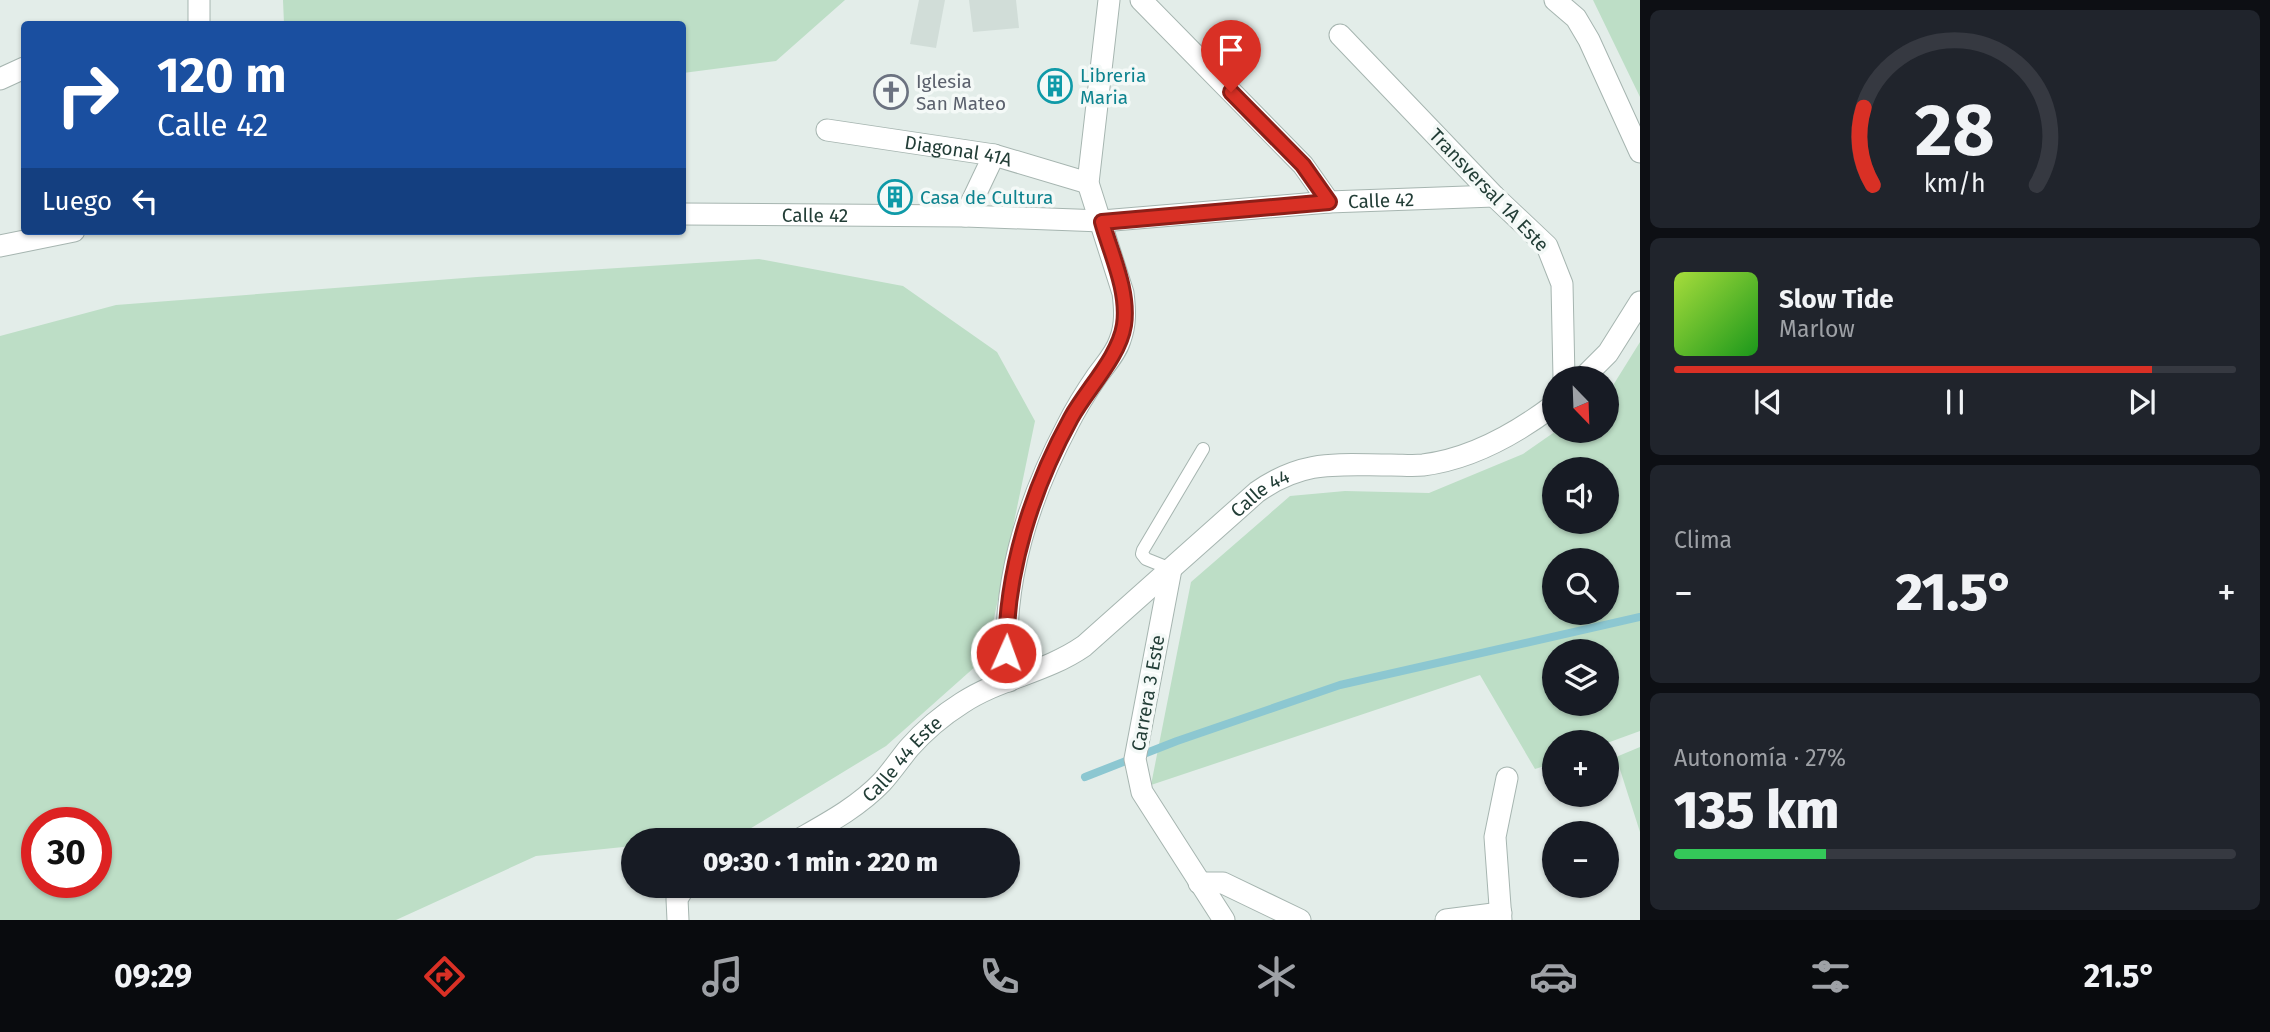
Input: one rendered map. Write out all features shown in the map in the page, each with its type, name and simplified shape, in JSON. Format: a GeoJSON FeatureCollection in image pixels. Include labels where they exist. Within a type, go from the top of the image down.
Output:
{"type":"FeatureCollection","features":[{"type":"Feature","properties":{"kind":"street"},"geometry":{"type":"LineString","coordinates":[[199,0],[199,21]]}},
{"type":"Feature","properties":{"kind":"street"},"geometry":{"type":"LineString","coordinates":[[1009,681],[1006,621],[1013,573],[1026,527],[1044,474],[1067,426],[1120,343],[1123,328],[1123,293],[1088,183],[1109,0]]}},
{"type":"Feature","properties":{"kind":"street"},"geometry":{"type":"LineString","coordinates":[[1141,0],[1303,165],[1329,202]]}},
{"type":"Feature","properties":{"kind":"street"},"geometry":{"type":"LineString","coordinates":[[1555,0],[1576,18],[1589,40],[1640,152]]}},
{"type":"Feature","properties":{"kind":"street","name":"Transversal 1A Este"},"geometry":{"type":"LineString","coordinates":[[1340,35],[1494,196],[1547,246],[1562,284],[1564,366]]}},
{"type":"Feature","properties":{"kind":"street"},"geometry":{"type":"LineString","coordinates":[[0,79],[21,69]]}},
{"type":"Feature","properties":{"kind":"street","name":"Diagonal 41A"},"geometry":{"type":"LineString","coordinates":[[827,130],[994,155],[1088,183]]}},
{"type":"Feature","properties":{"kind":"street"},"geometry":{"type":"LineString","coordinates":[[965,216],[994,155]]}},
{"type":"Feature","properties":{"kind":"street","name":"Calle 42"},"geometry":{"type":"LineString","coordinates":[[686,214],[965,216],[1102,222],[1329,202],[1494,196]]}},
{"type":"Feature","properties":{"kind":"street"},"geometry":{"type":"LineString","coordinates":[[0,246],[54,235]]}},
{"type":"Feature","properties":{"kind":"street"},"geometry":{"type":"LineString","coordinates":[[1595,366],[1608,353],[1640,302]]}},
{"type":"Feature","properties":{"kind":"street","name":"Calle 44"},"geometry":{"type":"LineString","coordinates":[[1009,681],[1066,658],[1084,646],[1257,492],[1272,482],[1301,468],[1323,465],[1422,466],[1445,461],[1494,443],[1542,414]]}},
{"type":"Feature","properties":{"kind":"street","name":"Carrera 3 Este"},"geometry":{"type":"LineString","coordinates":[[1171,569],[1135,759],[1142,792],[1224,920]]}},
{"type":"Feature","properties":{"kind":"street","name":"Calle 44 Este"},"geometry":{"type":"LineString","coordinates":[[819,828],[866,797],[934,723],[963,702],[1009,681]]}},
{"type":"Feature","properties":{"kind":"street"},"geometry":{"type":"LineString","coordinates":[[1446,920],[1501,917],[1495,837],[1507,778]]}},
{"type":"Feature","properties":{"kind":"street"},"geometry":{"type":"LineString","coordinates":[[1199,883],[1223,883],[1300,920]]}},
{"type":"Feature","properties":{"kind":"lane"},"geometry":{"type":"LineString","coordinates":[[1171,569],[1146,559],[1142,554],[1143,550],[1203,449]]}},
{"type":"Feature","properties":{"kind":"shaded area"},"geometry":{"type":"Polygon","coordinates":[[[919,0],[945,0],[936,48],[910,44],[919,0]]]}},
{"type":"Feature","properties":{"kind":"shaded area"},"geometry":{"type":"Polygon","coordinates":[[[969,0],[1016,0],[1019,28],[973,32],[969,0]]]}},
{"type":"Feature","properties":{"kind":"green space"},"geometry":{"type":"Polygon","coordinates":[[[283,0],[845,0],[776,61],[686,73],[686,21],[284,21],[283,0]]]}},
{"type":"Feature","properties":{"kind":"green space"},"geometry":{"type":"Polygon","coordinates":[[[1593,0],[1640,0],[1640,97],[1593,0]]]}},
{"type":"Feature","properties":{"kind":"green space"},"geometry":{"type":"Polygon","coordinates":[[[759,259],[903,286],[997,352],[1035,421],[986,657],[886,746],[751,828],[621,828],[621,847],[536,856],[396,920],[0,920],[0,336],[116,305],[477,277],[759,259]]]}},
{"type":"Feature","properties":{"kind":"green space"},"geometry":{"type":"Polygon","coordinates":[[[1640,342],[1640,731],[1619,739],[1619,730],[1542,730],[1542,767],[1535,769],[1480,675],[1151,785],[1191,582],[1290,496],[1345,491],[1429,493],[1523,454],[1542,441],[1542,443],[1619,443],[1619,376],[1640,342]]]}},
{"type":"Feature","properties":{"kind":"green space"},"geometry":{"type":"Polygon","coordinates":[[[1640,747],[1640,832],[1619,766],[1619,756],[1640,747]]]}},
{"type":"Feature","properties":{"kind":"waterway"},"geometry":{"type":"LineString","coordinates":[[1085,777],[1177,741],[1340,685],[1640,617]]}},
{"type":"Feature","properties":{"kind":"place","name":"Libreria Maria"},"geometry":{"type":"Point","coordinates":[1055,86]}},
{"type":"Feature","properties":{"kind":"place","name":"Iglesia San Mateo"},"geometry":{"type":"Point","coordinates":[891,92]}},
{"type":"Feature","properties":{"kind":"place","name":"Casa de Cultura"},"geometry":{"type":"Point","coordinates":[895,197]}},
{"type":"Feature","properties":{"kind":"route"},"geometry":{"type":"LineString","coordinates":[[1006,653],[1006,621],[1013,573],[1044,474],[1085,394],[1120,343],[1125,310],[1123,293],[1102,222],[1329,202],[1303,165],[1231,92]]}}]}
